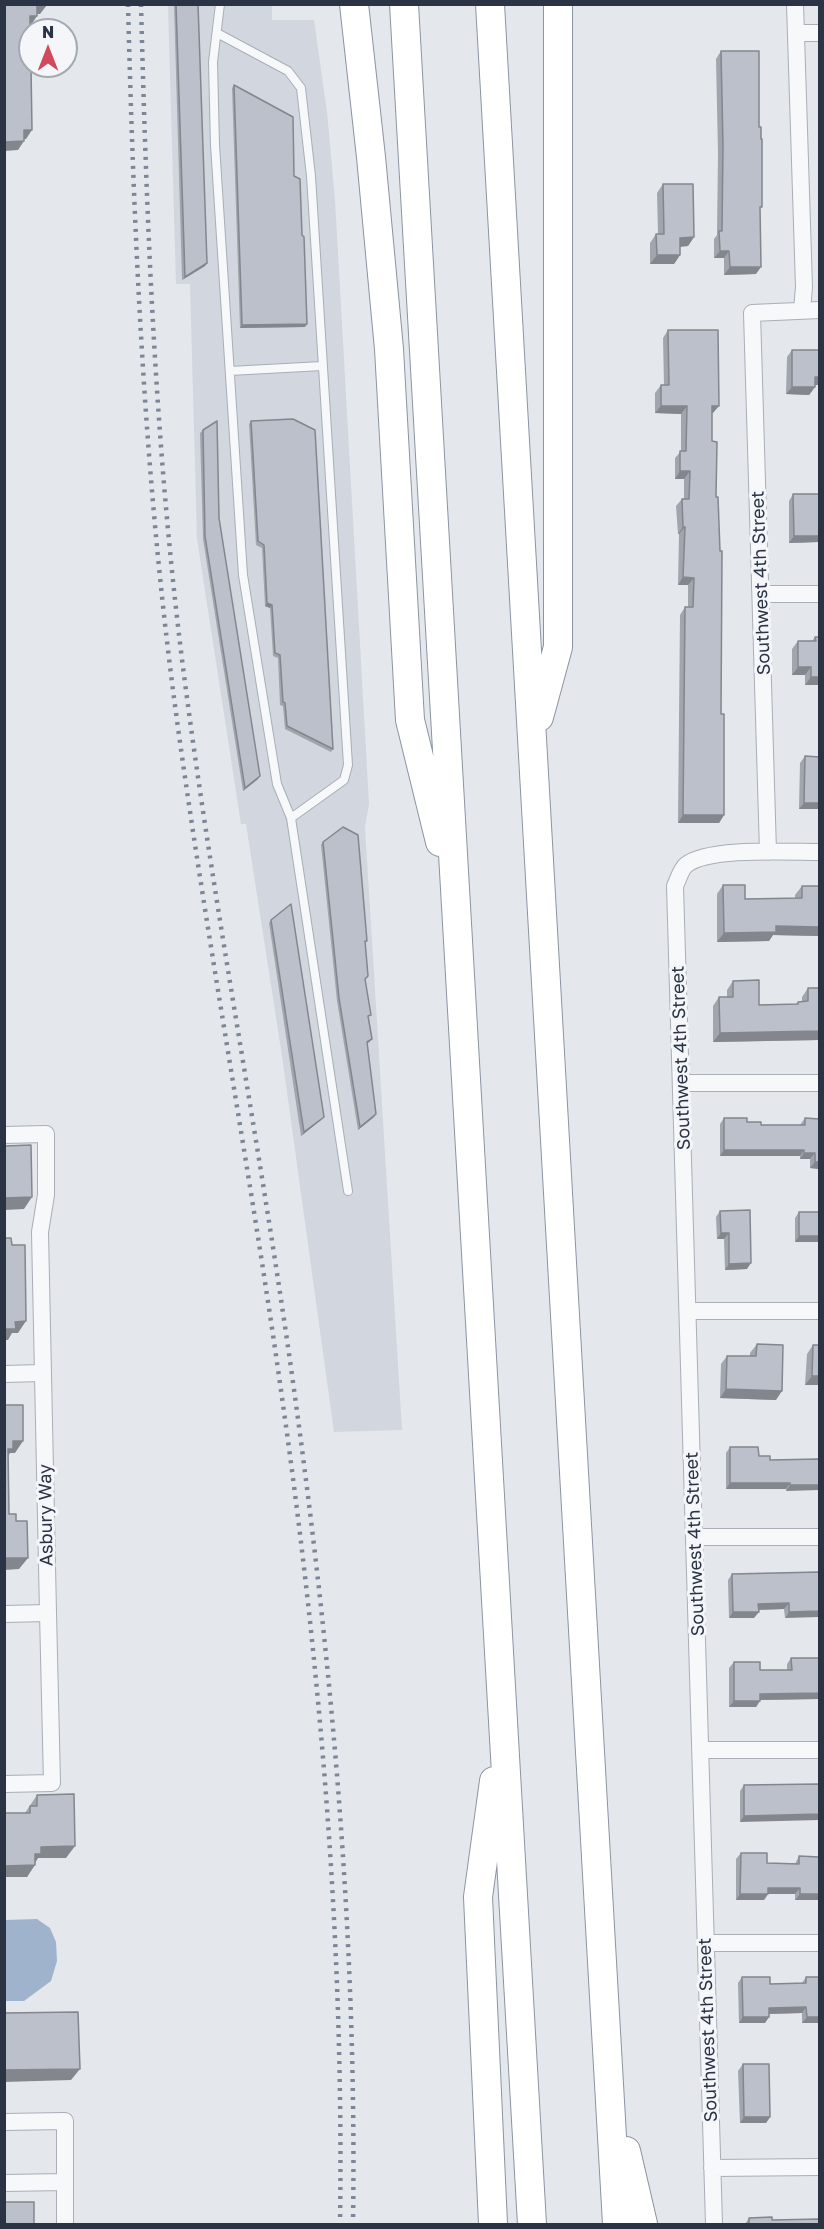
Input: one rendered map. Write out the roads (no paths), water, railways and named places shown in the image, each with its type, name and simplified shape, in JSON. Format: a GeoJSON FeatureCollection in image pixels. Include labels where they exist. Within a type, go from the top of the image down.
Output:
{"type":"FeatureCollection","features":[{"type":"Feature","properties":{"kind":"highway"},"geometry":{"type":"LineString","coordinates":[[354,4],[384,286],[410,720],[456,912]]}},
{"type":"Feature","properties":{"kind":"highway"},"geometry":{"type":"LineString","coordinates":[[404,4],[532,2224]]}},
{"type":"Feature","properties":{"kind":"highway"},"geometry":{"type":"LineString","coordinates":[[490,4],[617,2224]]}},
{"type":"Feature","properties":{"kind":"highway"},"geometry":{"type":"LineString","coordinates":[[533,739],[558,647],[558,4]]}},
{"type":"Feature","properties":{"kind":"highway"},"geometry":{"type":"LineString","coordinates":[[494,2224],[478,1897],[503,1720]]}},
{"type":"Feature","properties":{"kind":"highway"},"geometry":{"type":"LineString","coordinates":[[608,2075],[643,2224]]}},
{"type":"Feature","properties":{"kind":"street"},"geometry":{"type":"LineString","coordinates":[[795,4],[804,287],[802,310],[819,310]]}},
{"type":"Feature","properties":{"kind":"street"},"geometry":{"type":"LineString","coordinates":[[796,33],[819,33]]}},
{"type":"Feature","properties":{"kind":"street","name":"Southwest 4th Street"},"geometry":{"type":"LineString","coordinates":[[714,2224],[675,886],[684,866],[706,856],[768,852],[752,314],[802,310]]}},
{"type":"Feature","properties":{"kind":"street"},"geometry":{"type":"LineString","coordinates":[[761,594],[819,594]]}},
{"type":"Feature","properties":{"kind":"street"},"geometry":{"type":"LineString","coordinates":[[768,852],[819,852]]}},
{"type":"Feature","properties":{"kind":"street"},"geometry":{"type":"LineString","coordinates":[[682,1083],[819,1083]]}},
{"type":"Feature","properties":{"kind":"street","name":"Asbury Way"},"geometry":{"type":"LineString","coordinates":[[4,1135],[46,1134],[46,1195],[40,1232],[52,1783],[4,1784]]}},
{"type":"Feature","properties":{"kind":"street"},"geometry":{"type":"LineString","coordinates":[[689,1311],[819,1311]]}},
{"type":"Feature","properties":{"kind":"street"},"geometry":{"type":"LineString","coordinates":[[4,1374],[42,1373]]}},
{"type":"Feature","properties":{"kind":"street"},"geometry":{"type":"LineString","coordinates":[[695,1537],[819,1537]]}},
{"type":"Feature","properties":{"kind":"street"},"geometry":{"type":"LineString","coordinates":[[4,1614],[48,1613]]}},
{"type":"Feature","properties":{"kind":"street"},"geometry":{"type":"LineString","coordinates":[[701,1750],[819,1750]]}},
{"type":"Feature","properties":{"kind":"street"},"geometry":{"type":"LineString","coordinates":[[706,1943],[819,1943]]}},
{"type":"Feature","properties":{"kind":"street"},"geometry":{"type":"LineString","coordinates":[[4,2122],[65,2121],[66,2224]]}},
{"type":"Feature","properties":{"kind":"street"},"geometry":{"type":"LineString","coordinates":[[712,2168],[819,2168]]}},
{"type":"Feature","properties":{"kind":"street"},"geometry":{"type":"LineString","coordinates":[[4,2183],[64,2182]]}},
{"type":"Feature","properties":{"kind":"lane"},"geometry":{"type":"LineString","coordinates":[[220,4],[213,62],[215,145],[243,575],[277,784],[291,818],[348,1191]]}},
{"type":"Feature","properties":{"kind":"lane"},"geometry":{"type":"LineString","coordinates":[[217,33],[288,71],[301,88],[311,176],[348,765],[344,780],[291,818]]}},
{"type":"Feature","properties":{"kind":"lane"},"geometry":{"type":"LineString","coordinates":[[230,371],[322,366]]}},
{"type":"Feature","properties":{"kind":"water"},"geometry":{"type":"Polygon","coordinates":[[[37,1919],[50,1928],[56,1942],[57,1961],[51,1981],[24,2001],[5,2001],[5,1920],[37,1919]]]}},
{"type":"Feature","properties":{"kind":"railway"},"geometry":{"type":"LineString","coordinates":[[128,4],[142,352],[164,612],[187,788],[285,1419],[320,1720],[334,1921],[338,2022],[340,2224]]}},
{"type":"Feature","properties":{"kind":"railway"},"geometry":{"type":"LineString","coordinates":[[141,4],[146,178],[160,439],[176,612],[213,878],[272,1239],[298,1419],[332,1720],[347,1921],[351,2022],[353,2224]]}}]}
